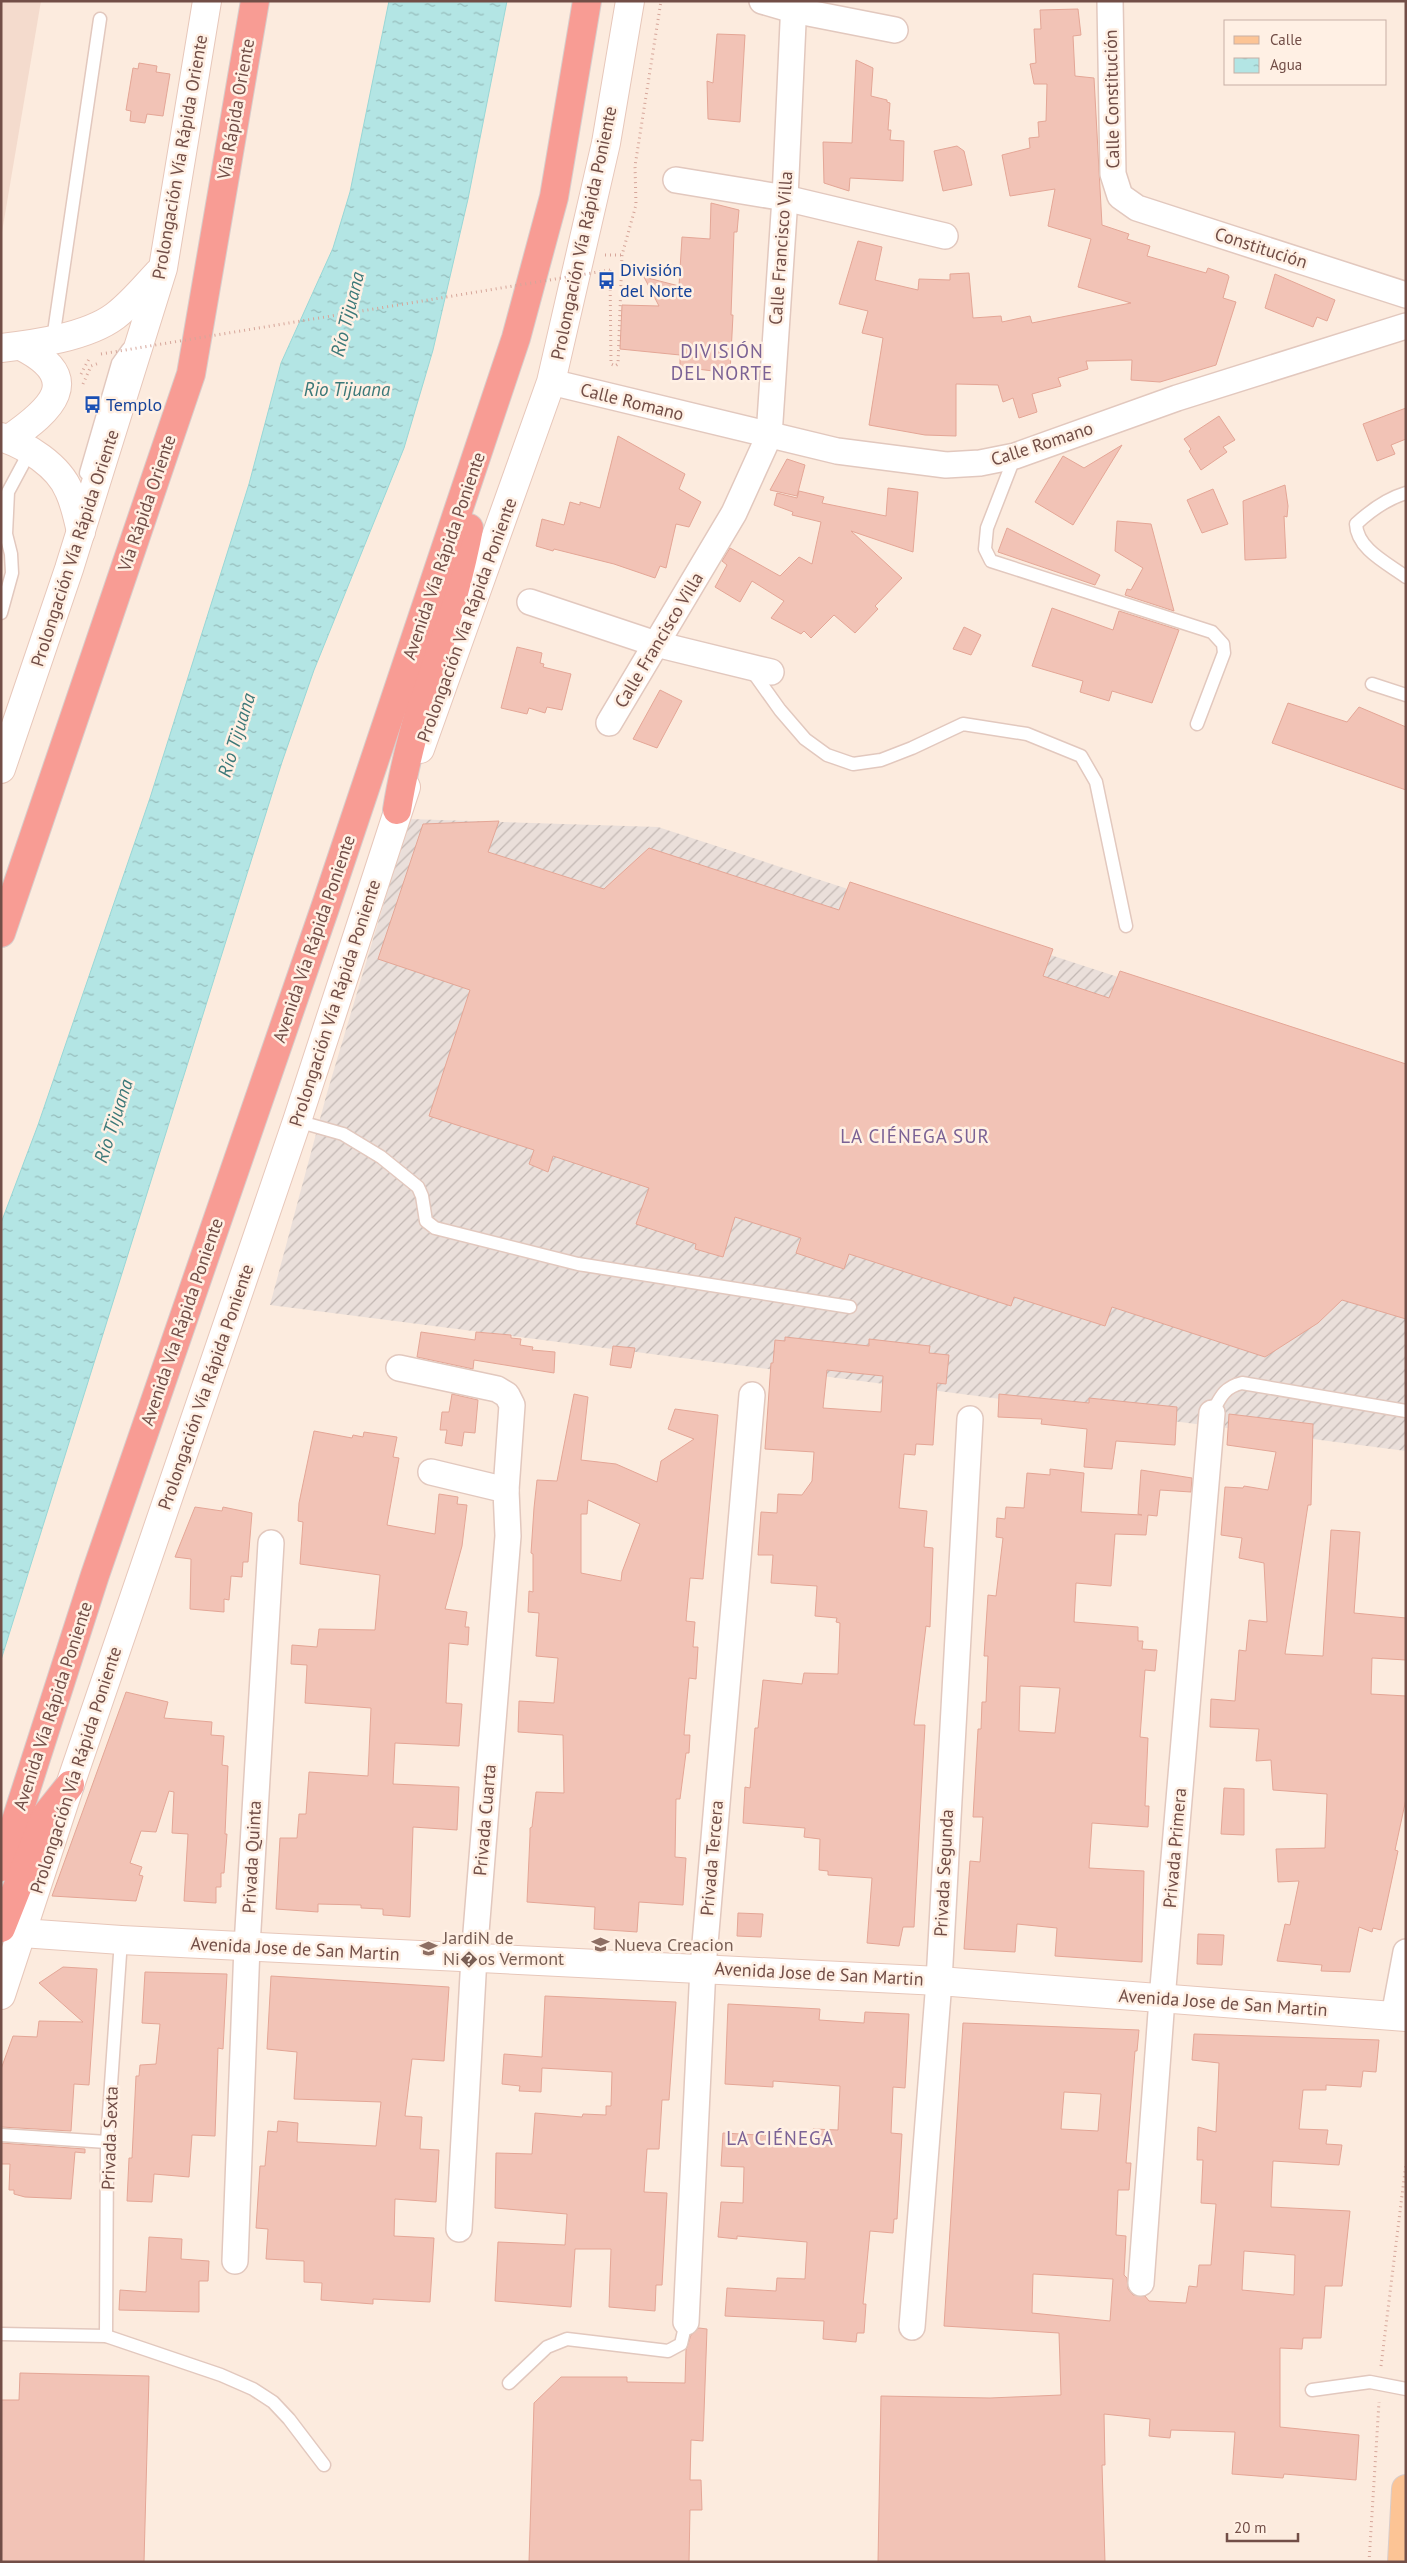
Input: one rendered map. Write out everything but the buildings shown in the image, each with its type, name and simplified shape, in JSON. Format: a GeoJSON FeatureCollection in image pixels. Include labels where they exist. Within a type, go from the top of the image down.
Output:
{"type":"FeatureCollection","features":[{"type":"Feature","properties":{"kind":"highway","name":"Vía Rápida Oriente"},"geometry":{"type":"LineString","coordinates":[[1,933],[8,904],[191,374],[255,1]]}},
{"type":"Feature","properties":{"kind":"highway","name":"Avenida Vía Rápida Poniente"},"geometry":{"type":"LineString","coordinates":[[1,1867],[95,1575],[326,905],[516,338],[554,197],[588,1]]}},
{"type":"Feature","properties":{"kind":"highway"},"geometry":{"type":"LineString","coordinates":[[398,810],[404,766],[464,554],[471,518],[471,475]]}},
{"type":"Feature","properties":{"kind":"highway"},"geometry":{"type":"LineString","coordinates":[[12,1931],[46,1815],[70,1785]]}},
{"type":"Feature","properties":{"kind":"main road","name":"Prolongación Vía Rápida Oriente"},"geometry":{"type":"LineString","coordinates":[[1,769],[85,520],[163,268],[207,1]]}},
{"type":"Feature","properties":{"kind":"main road","name":"Prolongación Vía Rápida Poniente"},"geometry":{"type":"LineString","coordinates":[[70,1785],[297,1121],[398,810],[551,382],[606,143],[630,1]]}},
{"type":"Feature","properties":{"kind":"main road"},"geometry":{"type":"LineString","coordinates":[[11,347],[53,339],[93,327],[113,317],[132,301],[163,268]]}},
{"type":"Feature","properties":{"kind":"main road"},"geometry":{"type":"LineString","coordinates":[[11,347],[38,354],[50,366],[56,381],[53,399],[39,418],[13,442],[60,475],[85,520]]}},
{"type":"Feature","properties":{"kind":"main road"},"geometry":{"type":"LineString","coordinates":[[1,1994],[12,1931]]}},
{"type":"Feature","properties":{"kind":"main road","name":"Avenida Jose de San Martin"},"geometry":{"type":"LineString","coordinates":[[12,1931],[121,1940],[474,1958],[703,1967],[938,1981],[1400,2016]]}},
{"type":"Feature","properties":{"kind":"main road"},"geometry":{"type":"LineString","coordinates":[[1402,2562],[1406,2489]]}},
{"type":"Feature","properties":{"kind":"street"},"geometry":{"type":"LineString","coordinates":[[762,1],[793,6],[895,30]]}},
{"type":"Feature","properties":{"kind":"street","name":"Calle Constitución"},"geometry":{"type":"LineString","coordinates":[[1110,1],[1113,174],[1120,196]]}},
{"type":"Feature","properties":{"kind":"street","name":"Calle Francisco Villa"},"geometry":{"type":"LineString","coordinates":[[609,723],[734,513],[769,436],[785,198],[793,6]]}},
{"type":"Feature","properties":{"kind":"street"},"geometry":{"type":"LineString","coordinates":[[676,180],[785,198],[944,236]]}},
{"type":"Feature","properties":{"kind":"street","name":"Constitución"},"geometry":{"type":"LineString","coordinates":[[1120,196],[1137,208],[1406,295]]}},
{"type":"Feature","properties":{"kind":"street","name":"Calle Romano"},"geometry":{"type":"LineString","coordinates":[[551,382],[837,451],[946,465],[980,463],[1015,456],[1177,398],[1406,326]]}},
{"type":"Feature","properties":{"kind":"street"},"geometry":{"type":"LineString","coordinates":[[530,602],[656,644],[760,669]]}},
{"type":"Feature","properties":{"kind":"street","name":"Privada Cuarta"},"geometry":{"type":"LineString","coordinates":[[399,1368],[497,1389],[507,1395],[512,1405],[506,1490],[508,1536],[474,1958],[460,2229]]}},
{"type":"Feature","properties":{"kind":"street","name":"Privada Tercera"},"geometry":{"type":"LineString","coordinates":[[686,2322],[703,1967],[752,1394]]}},
{"type":"Feature","properties":{"kind":"street","name":"Privada Primera"},"geometry":{"type":"LineString","coordinates":[[1141,2283],[1162,1999],[1212,1414]]}},
{"type":"Feature","properties":{"kind":"street","name":"Privada Segunda"},"geometry":{"type":"LineString","coordinates":[[912,2327],[938,1981],[970,1419]]}},
{"type":"Feature","properties":{"kind":"street"},"geometry":{"type":"LineString","coordinates":[[431,1472],[506,1490]]}},
{"type":"Feature","properties":{"kind":"street","name":"Privada Quinta"},"geometry":{"type":"LineString","coordinates":[[234,2261],[247,1946],[271,1543]]}},
{"type":"Feature","properties":{"kind":"street"},"geometry":{"type":"LineString","coordinates":[[1400,2016],[1406,1952]]}},
{"type":"Feature","properties":{"kind":"lane"},"geometry":{"type":"LineString","coordinates":[[53,339],[100,19]]}},
{"type":"Feature","properties":{"kind":"lane"},"geometry":{"type":"LineString","coordinates":[[1,613],[12,573],[11,554],[6,534],[13,442]]}},
{"type":"Feature","properties":{"kind":"lane"},"geometry":{"type":"LineString","coordinates":[[1015,456],[987,528],[985,549],[990,561],[1212,632],[1222,644],[1224,653],[1197,724]]}},
{"type":"Feature","properties":{"kind":"lane"},"geometry":{"type":"LineString","coordinates":[[1406,493],[1394,497],[1371,510],[1356,524],[1356,535],[1364,545],[1406,577]]}},
{"type":"Feature","properties":{"kind":"lane"},"geometry":{"type":"LineString","coordinates":[[760,669],[780,710],[805,739],[827,755],[853,764],[881,760],[963,724],[1027,734],[1081,756],[1096,782],[1126,926]]}},
{"type":"Feature","properties":{"kind":"lane"},"geometry":{"type":"LineString","coordinates":[[1372,684],[1406,695]]}},
{"type":"Feature","properties":{"kind":"lane"},"geometry":{"type":"LineString","coordinates":[[297,1121],[343,1134],[381,1157],[418,1187],[422,1196],[426,1221],[435,1228],[578,1264],[850,1307]]}},
{"type":"Feature","properties":{"kind":"lane"},"geometry":{"type":"LineString","coordinates":[[1212,1414],[1223,1392],[1230,1385],[1242,1383],[1406,1412]]}},
{"type":"Feature","properties":{"kind":"lane","name":"Privada Sexta"},"geometry":{"type":"LineString","coordinates":[[106,2336],[108,2142],[121,1940]]}},
{"type":"Feature","properties":{"kind":"lane"},"geometry":{"type":"LineString","coordinates":[[1,2135],[108,2142]]}},
{"type":"Feature","properties":{"kind":"lane"},"geometry":{"type":"LineString","coordinates":[[509,2383],[547,2347],[567,2339],[668,2351],[681,2344],[686,2322]]}},
{"type":"Feature","properties":{"kind":"lane"},"geometry":{"type":"LineString","coordinates":[[1,2334],[106,2336],[221,2375],[253,2389],[273,2402],[289,2418],[324,2465]]}},
{"type":"Feature","properties":{"kind":"lane"},"geometry":{"type":"LineString","coordinates":[[1312,2390],[1370,2382],[1406,2389]]}},
{"type":"Feature","properties":{"kind":"path"},"geometry":{"type":"LineString","coordinates":[[102,354],[610,270],[611,364],[615,366],[618,364],[622,255],[636,205],[635,166],[661,1]]}},
{"type":"Feature","properties":{"kind":"path"},"geometry":{"type":"LineString","coordinates":[[1369,2562],[1380,2384],[1406,2163]]}},
{"type":"Feature","properties":{"kind":"shaded area"},"geometry":{"type":"Polygon","coordinates":[[[1,1],[41,1],[1,238],[1,1]]]}},
{"type":"Feature","properties":{"kind":"shaded area"},"geometry":{"type":"Polygon","coordinates":[[[409,819],[658,827],[1406,1071],[1406,1451],[270,1305],[327,1093],[409,819]]]}},
{"type":"Feature","properties":{"kind":"water","name":"Rio Tijuana"},"geometry":{"type":"Polygon","coordinates":[[[389,1],[507,1],[468,199],[433,350],[404,448],[314,670],[282,762],[1,1660],[1,1223],[38,1125],[150,798],[249,484],[281,363],[333,248],[350,192],[389,1]]]}},
{"type":"Feature","properties":{"kind":"place","name":"División del Norte"},"geometry":{"type":"Point","coordinates":[606,280]}},
{"type":"Feature","properties":{"kind":"place","name":"Templo"},"geometry":{"type":"Point","coordinates":[92,405]}},
{"type":"Feature","properties":{"kind":"place","name":"Nueva Creacion"},"geometry":{"type":"Point","coordinates":[600,1945]}},
{"type":"Feature","properties":{"kind":"place","name":"JardiN de Ni�os Vermont"},"geometry":{"type":"Point","coordinates":[429,1948]}},
{"type":"Feature","properties":{"kind":"district","name":"DIVISIÓN DEL NORTE"},"geometry":{"type":"Point","coordinates":[722,362]}},
{"type":"Feature","properties":{"kind":"district","name":"LA CIÉNEGA SUR"},"geometry":{"type":"Point","coordinates":[915,1136]}},
{"type":"Feature","properties":{"kind":"district","name":"LA CIÉNEGA"},"geometry":{"type":"Point","coordinates":[780,2138]}},
{"type":"Feature","properties":{"kind":"water label","name":"Río Tijuana"},"geometry":{"type":"Point","coordinates":[347,314]}},
{"type":"Feature","properties":{"kind":"water label","name":"Río Tijuana"},"geometry":{"type":"Point","coordinates":[236,735]}},
{"type":"Feature","properties":{"kind":"water label","name":"Río Tijuana"},"geometry":{"type":"Point","coordinates":[113,1121]}}]}
